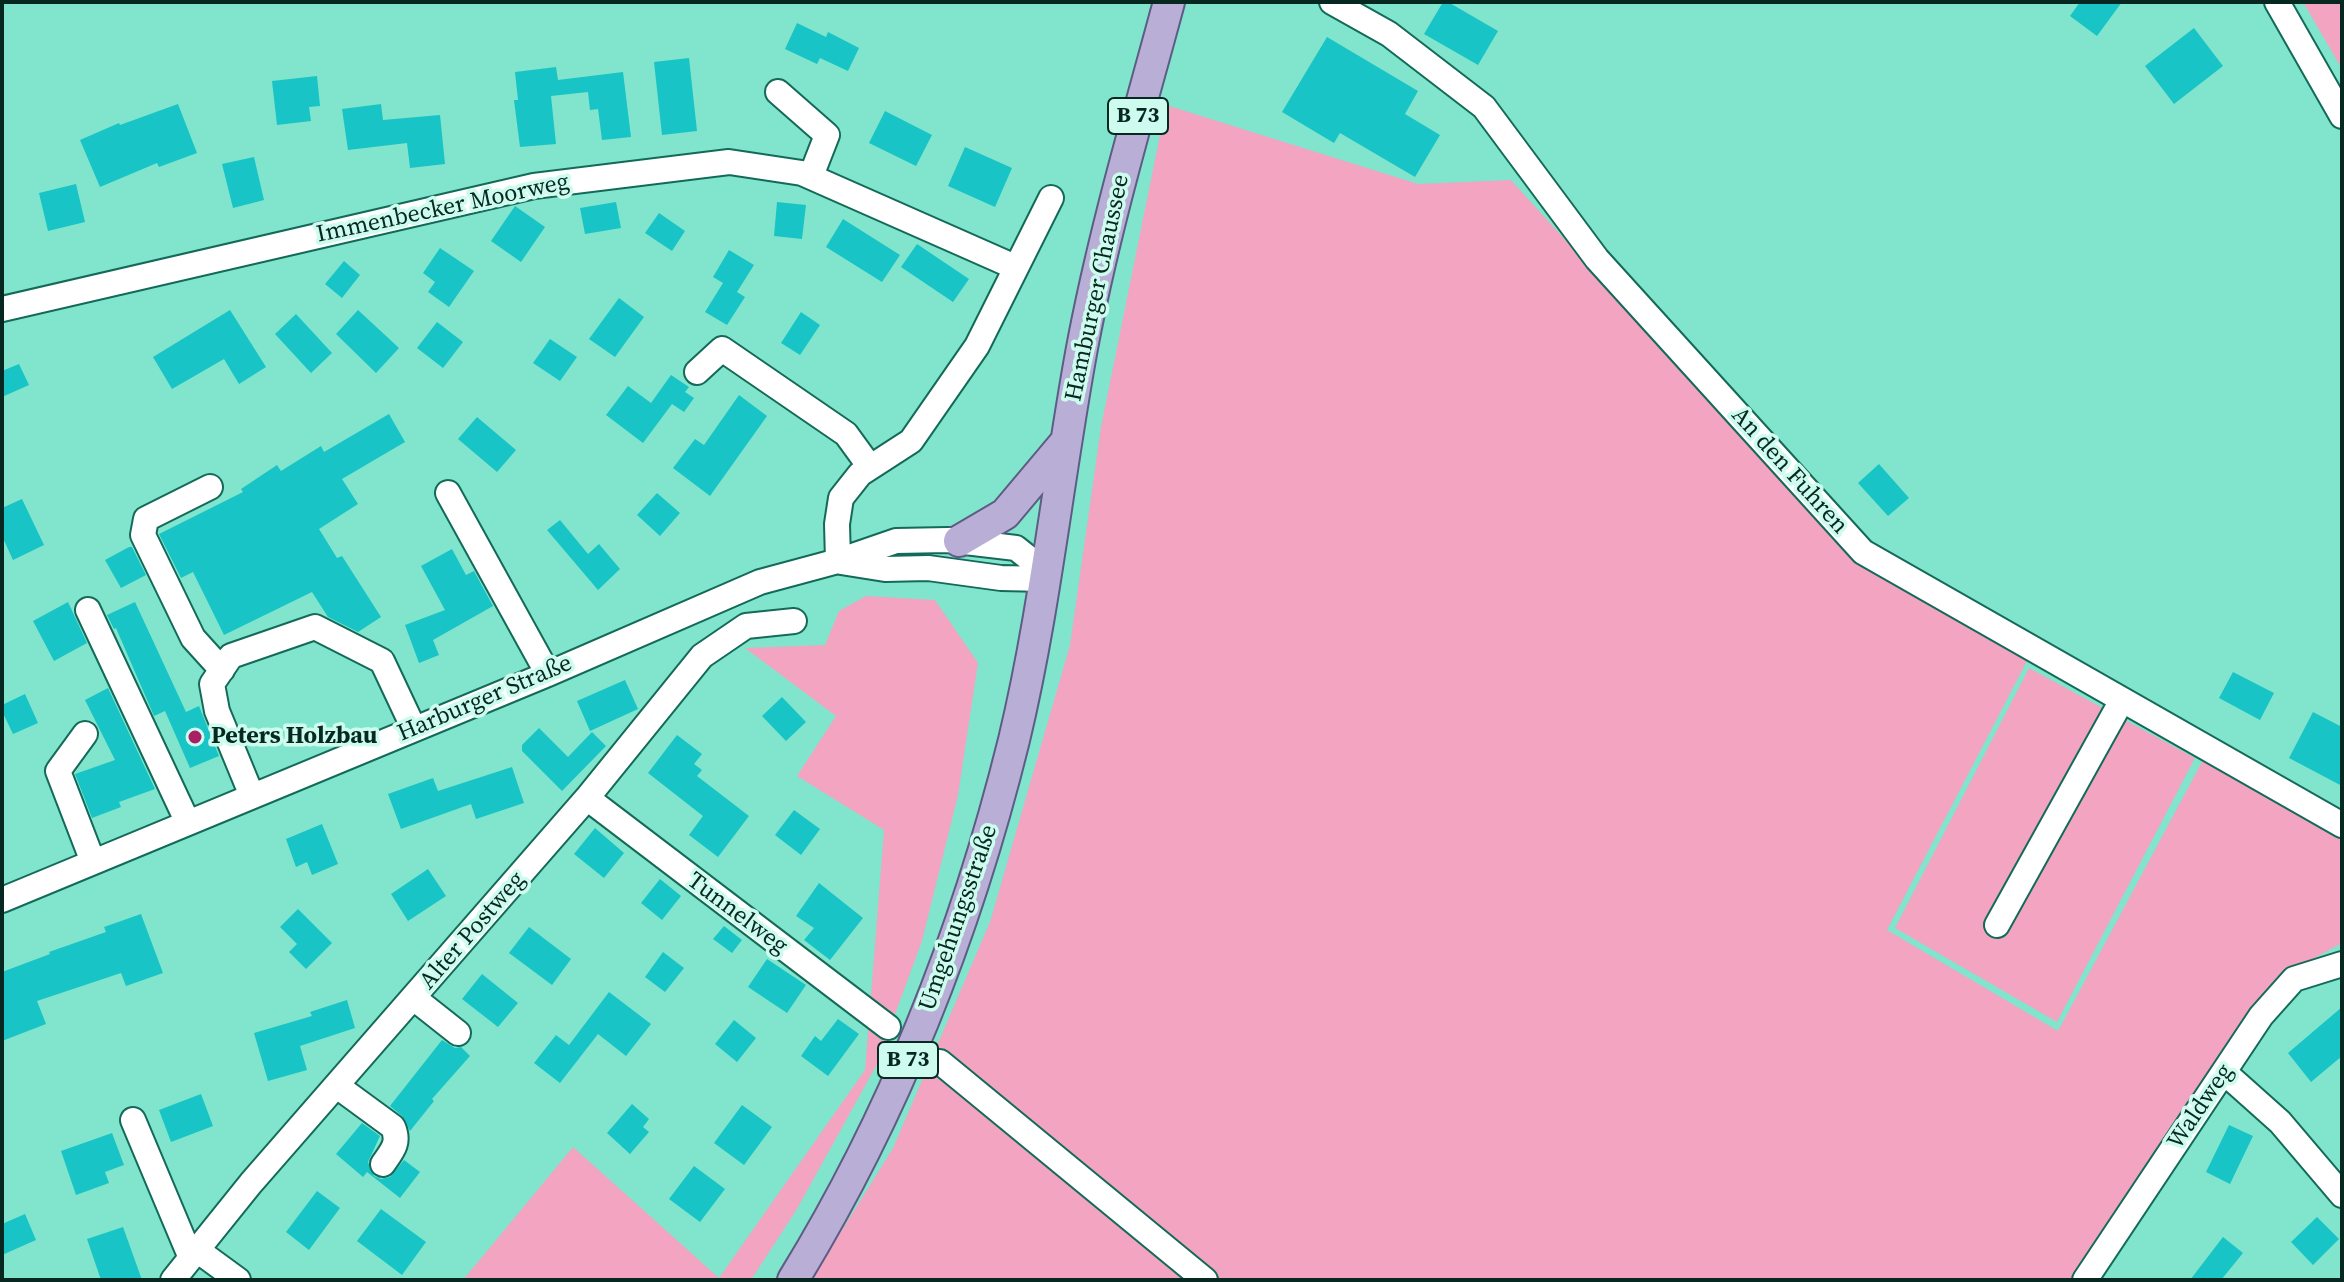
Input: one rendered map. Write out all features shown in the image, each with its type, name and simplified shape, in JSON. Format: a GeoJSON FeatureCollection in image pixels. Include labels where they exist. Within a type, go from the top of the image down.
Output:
{"type":"FeatureCollection","features":[{"type":"Feature","properties":{"kind":"main road","name":"Hamburger Chaussee"},"geometry":{"type":"LineString","coordinates":[[1045,579],[1082,347],[1107,229],[1169,2]]}},
{"type":"Feature","properties":{"kind":"main road"},"geometry":{"type":"LineString","coordinates":[[959,541],[1005,514],[1067,440]]}},
{"type":"Feature","properties":{"kind":"main road","name":"Umgehungsstraße"},"geometry":{"type":"LineString","coordinates":[[793,1280],[876,1130],[943,976],[991,826],[1014,737],[1045,579]]}},
{"type":"Feature","properties":{"kind":"street","name":"An den Fuhren"},"geometry":{"type":"LineString","coordinates":[[1332,2],[1389,34],[1484,107],[1597,259],[1863,552],[2342,825]]}},
{"type":"Feature","properties":{"kind":"street"},"geometry":{"type":"LineString","coordinates":[[2277,2],[2342,116]]}},
{"type":"Feature","properties":{"kind":"street"},"geometry":{"type":"LineString","coordinates":[[778,92],[827,135],[811,176]]}},
{"type":"Feature","properties":{"kind":"street","name":"Immenbecker Moorweg"},"geometry":{"type":"LineString","coordinates":[[2,309],[534,186],[729,162],[811,176],[1015,267]]}},
{"type":"Feature","properties":{"kind":"street"},"geometry":{"type":"LineString","coordinates":[[838,561],[837,524],[841,498],[860,474],[911,441],[977,346],[1051,198]]}},
{"type":"Feature","properties":{"kind":"street"},"geometry":{"type":"LineString","coordinates":[[697,372],[722,349],[846,434],[870,467]]}},
{"type":"Feature","properties":{"kind":"street"},"geometry":{"type":"LineString","coordinates":[[210,487],[146,519],[143,535],[193,638],[222,670]]}},
{"type":"Feature","properties":{"kind":"street"},"geometry":{"type":"LineString","coordinates":[[448,493],[548,674]]}},
{"type":"Feature","properties":{"kind":"street","name":"Harburger Straße"},"geometry":{"type":"LineString","coordinates":[[2,900],[548,674],[760,582],[838,561],[896,541],[959,541],[1016,548],[1036,564],[1045,579]]}},
{"type":"Feature","properties":{"kind":"street","name":"Harburger Straße"},"geometry":{"type":"LineString","coordinates":[[838,561],[885,569],[928,568],[1001,578],[1045,579]]}},
{"type":"Feature","properties":{"kind":"street"},"geometry":{"type":"LineString","coordinates":[[88,610],[188,823]]}},
{"type":"Feature","properties":{"kind":"street","name":"Alter Postweg"},"geometry":{"type":"LineString","coordinates":[[173,1280],[251,1183],[415,999],[587,798],[702,656],[746,626],[794,621]]}},
{"type":"Feature","properties":{"kind":"street"},"geometry":{"type":"LineString","coordinates":[[252,796],[217,711],[212,684],[231,656],[315,627],[382,661],[414,729]]}},
{"type":"Feature","properties":{"kind":"street"},"geometry":{"type":"LineString","coordinates":[[1997,925],[2122,700]]}},
{"type":"Feature","properties":{"kind":"street"},"geometry":{"type":"LineString","coordinates":[[85,734],[58,771],[93,862]]}},
{"type":"Feature","properties":{"kind":"street","name":"Tunnelweg"},"geometry":{"type":"LineString","coordinates":[[587,798],[888,1027]]}},
{"type":"Feature","properties":{"kind":"street","name":"Waldweg"},"geometry":{"type":"LineString","coordinates":[[2085,1280],[2261,1016],[2294,979],[2342,964]]}},
{"type":"Feature","properties":{"kind":"street"},"geometry":{"type":"LineString","coordinates":[[415,999],[458,1033]]}},
{"type":"Feature","properties":{"kind":"street"},"geometry":{"type":"LineString","coordinates":[[940,1062],[1205,1280]]}},
{"type":"Feature","properties":{"kind":"street"},"geometry":{"type":"LineString","coordinates":[[2224,1072],[2280,1122],[2342,1195]]}},
{"type":"Feature","properties":{"kind":"street"},"geometry":{"type":"LineString","coordinates":[[337,1086],[393,1127],[396,1146],[383,1164]]}},
{"type":"Feature","properties":{"kind":"street"},"geometry":{"type":"LineString","coordinates":[[133,1120],[194,1254],[238,1280]]}},
{"type":"Feature","properties":{"kind":"shaded area"},"geometry":{"type":"Polygon","coordinates":[[[2303,2],[2342,2],[2342,69],[2303,2]]]}},
{"type":"Feature","properties":{"kind":"shaded area"},"geometry":{"type":"Polygon","coordinates":[[[1166,105],[1418,184],[1511,180],[1830,532],[2027,661],[1887,930],[2058,1031],[2204,758],[2342,834],[2342,943],[2296,968],[2075,1280],[811,1280],[893,1148],[990,922],[1070,645],[1101,427],[1166,105]]]}},
{"type":"Feature","properties":{"kind":"shaded area"},"geometry":{"type":"Polygon","coordinates":[[[866,596],[935,600],[978,663],[958,795],[922,941],[876,1066],[797,1209],[751,1280],[463,1280],[573,1147],[719,1278],[865,1070],[884,830],[797,776],[836,716],[745,648],[825,645],[839,611],[866,596]]]}},
{"type":"Feature","properties":{"kind":"shaded area"},"geometry":{"type":"Polygon","coordinates":[[[2029,668],[2195,758],[2057,1022],[1895,928],[2029,668]]]}},
{"type":"Feature","properties":{"kind":"building"},"geometry":{"type":"Polygon","coordinates":[[[1443,2],[1498,31],[1478,65],[1424,34],[1443,2]]]}},
{"type":"Feature","properties":{"kind":"building"},"geometry":{"type":"Polygon","coordinates":[[[2080,2],[2122,2],[2097,36],[2070,16],[2080,2]]]}},
{"type":"Feature","properties":{"kind":"building"},"geometry":{"type":"Polygon","coordinates":[[[797,23],[826,37],[828,32],[859,48],[848,71],[820,58],[817,64],[785,49],[797,23]]]}},
{"type":"Feature","properties":{"kind":"building"},"geometry":{"type":"Polygon","coordinates":[[[2194,28],[2223,66],[2174,104],[2145,66],[2194,28]]]}},
{"type":"Feature","properties":{"kind":"building"},"geometry":{"type":"Polygon","coordinates":[[[1327,37],[1418,91],[1405,114],[1440,135],[1415,177],[1340,133],[1334,143],[1282,112],[1327,37]]]}},
{"type":"Feature","properties":{"kind":"building"},"geometry":{"type":"Polygon","coordinates":[[[689,58],[697,131],[662,135],[654,62],[689,58]]]}},
{"type":"Feature","properties":{"kind":"building"},"geometry":{"type":"Polygon","coordinates":[[[556,67],[558,80],[623,72],[631,137],[602,140],[598,109],[590,110],[588,92],[551,96],[556,144],[520,147],[514,100],[518,100],[515,72],[556,67]]]}},
{"type":"Feature","properties":{"kind":"building"},"geometry":{"type":"Polygon","coordinates":[[[317,76],[320,106],[309,107],[311,121],[277,125],[272,81],[317,76]]]}},
{"type":"Feature","properties":{"kind":"building"},"geometry":{"type":"Polygon","coordinates":[[[178,104],[197,153],[159,167],[157,163],[100,187],[80,140],[119,123],[178,104]]]}},
{"type":"Feature","properties":{"kind":"building"},"geometry":{"type":"Polygon","coordinates":[[[381,104],[383,120],[440,115],[445,164],[410,168],[407,143],[348,150],[342,109],[381,104]]]}},
{"type":"Feature","properties":{"kind":"building"},"geometry":{"type":"Polygon","coordinates":[[[885,111],[932,135],[916,166],[869,143],[885,111]]]}},
{"type":"Feature","properties":{"kind":"building"},"geometry":{"type":"Polygon","coordinates":[[[965,147],[1012,168],[995,207],[948,186],[965,147]]]}},
{"type":"Feature","properties":{"kind":"building"},"geometry":{"type":"Polygon","coordinates":[[[254,157],[264,200],[233,208],[222,164],[254,157]]]}},
{"type":"Feature","properties":{"kind":"building"},"geometry":{"type":"Polygon","coordinates":[[[76,184],[85,222],[48,231],[39,193],[76,184]]]}},
{"type":"Feature","properties":{"kind":"building"},"geometry":{"type":"Polygon","coordinates":[[[616,202],[621,228],[585,234],[580,208],[616,202]]]}},
{"type":"Feature","properties":{"kind":"building"},"geometry":{"type":"Polygon","coordinates":[[[777,202],[806,205],[802,239],[774,236],[777,202]]]}},
{"type":"Feature","properties":{"kind":"building"},"geometry":{"type":"Polygon","coordinates":[[[515,206],[545,227],[521,262],[491,241],[515,206]]]}},
{"type":"Feature","properties":{"kind":"building"},"geometry":{"type":"Polygon","coordinates":[[[659,213],[685,231],[672,251],[645,233],[659,213]]]}},
{"type":"Feature","properties":{"kind":"building"},"geometry":{"type":"Polygon","coordinates":[[[843,219],[900,255],[882,282],[826,247],[843,219]]]}},
{"type":"Feature","properties":{"kind":"building"},"geometry":{"type":"Polygon","coordinates":[[[917,244],[969,279],[953,302],[901,267],[917,244]]]}},
{"type":"Feature","properties":{"kind":"building"},"geometry":{"type":"Polygon","coordinates":[[[440,248],[474,271],[449,307],[428,292],[435,282],[423,273],[440,248]]]}},
{"type":"Feature","properties":{"kind":"building"},"geometry":{"type":"Polygon","coordinates":[[[729,250],[754,265],[737,292],[745,297],[727,325],[705,312],[723,283],[713,277],[729,250]]]}},
{"type":"Feature","properties":{"kind":"building"},"geometry":{"type":"Polygon","coordinates":[[[344,261],[360,275],[342,298],[325,284],[344,261]]]}},
{"type":"Feature","properties":{"kind":"building"},"geometry":{"type":"Polygon","coordinates":[[[619,298],[644,317],[615,357],[589,339],[619,298]]]}},
{"type":"Feature","properties":{"kind":"building"},"geometry":{"type":"Polygon","coordinates":[[[230,310],[266,367],[239,384],[224,359],[172,389],[153,357],[230,310]]]}},
{"type":"Feature","properties":{"kind":"building"},"geometry":{"type":"Polygon","coordinates":[[[358,310],[399,348],[376,373],[336,334],[358,310]]]}},
{"type":"Feature","properties":{"kind":"building"},"geometry":{"type":"Polygon","coordinates":[[[801,312],[820,325],[800,355],[781,343],[801,312]]]}},
{"type":"Feature","properties":{"kind":"building"},"geometry":{"type":"Polygon","coordinates":[[[296,314],[332,353],[311,373],[275,334],[296,314]]]}},
{"type":"Feature","properties":{"kind":"building"},"geometry":{"type":"Polygon","coordinates":[[[437,322],[463,342],[443,368],[417,348],[437,322]]]}},
{"type":"Feature","properties":{"kind":"building"},"geometry":{"type":"Polygon","coordinates":[[[550,339],[577,357],[560,381],[533,363],[550,339]]]}},
{"type":"Feature","properties":{"kind":"building"},"geometry":{"type":"Polygon","coordinates":[[[19,364],[29,385],[2,397],[2,371],[19,364]]]}},
{"type":"Feature","properties":{"kind":"building"},"geometry":{"type":"Polygon","coordinates":[[[671,375],[689,387],[685,392],[694,398],[684,412],[672,404],[643,443],[606,415],[628,386],[651,403],[671,375]]]}},
{"type":"Feature","properties":{"kind":"building"},"geometry":{"type":"Polygon","coordinates":[[[739,395],[767,416],[710,496],[673,468],[695,439],[704,445],[739,395]]]}},
{"type":"Feature","properties":{"kind":"building"},"geometry":{"type":"Polygon","coordinates":[[[389,414],[405,442],[342,479],[358,504],[319,529],[337,558],[342,556],[381,617],[358,632],[328,617],[312,592],[224,635],[193,572],[181,578],[159,534],[243,492],[241,489],[277,465],[281,471],[321,446],[324,452],[389,414]]]}},
{"type":"Feature","properties":{"kind":"building"},"geometry":{"type":"Polygon","coordinates":[[[477,417],[516,450],[497,472],[458,439],[477,417]]]}},
{"type":"Feature","properties":{"kind":"building"},"geometry":{"type":"Polygon","coordinates":[[[1879,464],[1909,498],[1888,516],[1858,483],[1879,464]]]}},
{"type":"Feature","properties":{"kind":"building"},"geometry":{"type":"Polygon","coordinates":[[[657,493],[680,513],[660,536],[637,515],[657,493]]]}},
{"type":"Feature","properties":{"kind":"building"},"geometry":{"type":"Polygon","coordinates":[[[22,499],[44,545],[13,560],[2,536],[2,508],[22,499]]]}},
{"type":"Feature","properties":{"kind":"building"},"geometry":{"type":"Polygon","coordinates":[[[560,520],[588,554],[599,544],[620,569],[598,590],[547,530],[560,520]]]}},
{"type":"Feature","properties":{"kind":"building"},"geometry":{"type":"Polygon","coordinates":[[[132,547],[146,575],[121,588],[105,560],[132,547]]]}},
{"type":"Feature","properties":{"kind":"building"},"geometry":{"type":"Polygon","coordinates":[[[452,549],[466,575],[474,571],[493,606],[433,640],[439,655],[419,663],[405,625],[445,610],[421,566],[452,549]]]}},
{"type":"Feature","properties":{"kind":"building"},"geometry":{"type":"Polygon","coordinates":[[[68,602],[87,643],[54,661],[33,621],[68,602]]]}},
{"type":"Feature","properties":{"kind":"building"},"geometry":{"type":"Polygon","coordinates":[[[135,602],[186,712],[199,706],[219,756],[190,768],[165,711],[154,716],[116,628],[107,615],[135,602]]]}},
{"type":"Feature","properties":{"kind":"building"},"geometry":{"type":"Polygon","coordinates":[[[2233,672],[2274,693],[2260,720],[2219,698],[2233,672]]]}},
{"type":"Feature","properties":{"kind":"building"},"geometry":{"type":"Polygon","coordinates":[[[625,680],[638,709],[590,731],[577,701],[625,680]]]}},
{"type":"Feature","properties":{"kind":"building"},"geometry":{"type":"Polygon","coordinates":[[[108,688],[155,789],[119,802],[121,807],[92,818],[75,774],[115,760],[85,700],[108,688]]]}},
{"type":"Feature","properties":{"kind":"building"},"geometry":{"type":"Polygon","coordinates":[[[25,694],[38,723],[13,734],[2,705],[25,694]]]}},
{"type":"Feature","properties":{"kind":"building"},"geometry":{"type":"Polygon","coordinates":[[[782,697],[806,722],[786,741],[762,716],[782,697]]]}},
{"type":"Feature","properties":{"kind":"building"},"geometry":{"type":"Polygon","coordinates":[[[2313,712],[2342,727],[2342,786],[2289,758],[2313,712]]]}},
{"type":"Feature","properties":{"kind":"building"},"geometry":{"type":"Polygon","coordinates":[[[539,728],[568,757],[592,732],[606,746],[562,791],[522,751],[522,745],[539,728]]]}},
{"type":"Feature","properties":{"kind":"building"},"geometry":{"type":"Polygon","coordinates":[[[677,735],[702,754],[694,764],[702,770],[697,776],[749,816],[718,857],[689,835],[703,816],[648,773],[677,735]]]}},
{"type":"Feature","properties":{"kind":"building"},"geometry":{"type":"Polygon","coordinates":[[[512,767],[524,803],[476,819],[471,804],[401,829],[388,794],[433,778],[438,791],[512,767]]]}},
{"type":"Feature","properties":{"kind":"building"},"geometry":{"type":"Polygon","coordinates":[[[794,810],[820,829],[801,855],[775,835],[794,810]]]}},
{"type":"Feature","properties":{"kind":"building"},"geometry":{"type":"Polygon","coordinates":[[[322,824],[338,864],[312,875],[307,862],[296,867],[286,839],[322,824]]]}},
{"type":"Feature","properties":{"kind":"building"},"geometry":{"type":"Polygon","coordinates":[[[595,828],[624,853],[604,878],[574,854],[595,828]]]}},
{"type":"Feature","properties":{"kind":"building"},"geometry":{"type":"Polygon","coordinates":[[[428,869],[446,896],[408,921],[391,894],[428,869]]]}},
{"type":"Feature","properties":{"kind":"building"},"geometry":{"type":"Polygon","coordinates":[[[660,879],[681,896],[662,920],[641,903],[660,879]]]}},
{"type":"Feature","properties":{"kind":"building"},"geometry":{"type":"Polygon","coordinates":[[[819,883],[863,918],[830,960],[804,940],[814,928],[796,916],[819,883]]]}},
{"type":"Feature","properties":{"kind":"building"},"geometry":{"type":"Polygon","coordinates":[[[298,909],[332,943],[306,969],[289,952],[297,944],[280,927],[298,909]]]}},
{"type":"Feature","properties":{"kind":"building"},"geometry":{"type":"Polygon","coordinates":[[[141,914],[163,973],[126,986],[121,973],[37,1001],[46,1024],[2,1041],[2,972],[106,932],[104,927],[141,914]]]}},
{"type":"Feature","properties":{"kind":"building"},"geometry":{"type":"Polygon","coordinates":[[[724,926],[742,940],[732,953],[713,939],[724,926]]]}},
{"type":"Feature","properties":{"kind":"building"},"geometry":{"type":"Polygon","coordinates":[[[529,927],[571,959],[552,985],[509,953],[529,927]]]}},
{"type":"Feature","properties":{"kind":"building"},"geometry":{"type":"Polygon","coordinates":[[[663,952],[684,968],[665,992],[645,977],[663,952]]]}},
{"type":"Feature","properties":{"kind":"building"},"geometry":{"type":"Polygon","coordinates":[[[767,959],[806,985],[787,1013],[748,987],[767,959]]]}},
{"type":"Feature","properties":{"kind":"building"},"geometry":{"type":"Polygon","coordinates":[[[482,974],[518,1003],[498,1027],[462,999],[482,974]]]}},
{"type":"Feature","properties":{"kind":"building"},"geometry":{"type":"Polygon","coordinates":[[[609,992],[651,1024],[626,1056],[598,1034],[560,1083],[534,1063],[556,1035],[569,1045],[609,992]]]}},
{"type":"Feature","properties":{"kind":"building"},"geometry":{"type":"Polygon","coordinates":[[[347,1000],[355,1028],[300,1046],[307,1070],[268,1081],[254,1033],[312,1016],[310,1012],[347,1000]]]}},
{"type":"Feature","properties":{"kind":"building"},"geometry":{"type":"Polygon","coordinates":[[[2342,1007],[2342,1056],[2311,1082],[2288,1053],[2342,1007]]]}},
{"type":"Feature","properties":{"kind":"building"},"geometry":{"type":"Polygon","coordinates":[[[838,1019],[859,1034],[828,1076],[801,1056],[815,1036],[821,1041],[838,1019]]]}},
{"type":"Feature","properties":{"kind":"building"},"geometry":{"type":"Polygon","coordinates":[[[734,1020],[756,1038],[737,1062],[715,1044],[734,1020]]]}},
{"type":"Feature","properties":{"kind":"building"},"geometry":{"type":"Polygon","coordinates":[[[442,1040],[455,1048],[461,1047],[470,1056],[432,1099],[434,1101],[410,1131],[402,1116],[390,1106],[442,1040]]]}},
{"type":"Feature","properties":{"kind":"building"},"geometry":{"type":"Polygon","coordinates":[[[201,1094],[213,1126],[171,1142],[159,1110],[201,1094]]]}},
{"type":"Feature","properties":{"kind":"building"},"geometry":{"type":"Polygon","coordinates":[[[632,1104],[649,1119],[643,1127],[649,1132],[630,1154],[607,1133],[632,1104]]]}},
{"type":"Feature","properties":{"kind":"building"},"geometry":{"type":"Polygon","coordinates":[[[742,1105],[772,1127],[744,1165],[714,1143],[742,1105]]]}},
{"type":"Feature","properties":{"kind":"building"},"geometry":{"type":"Polygon","coordinates":[[[362,1123],[380,1136],[368,1162],[374,1176],[381,1179],[390,1177],[404,1160],[420,1172],[400,1198],[367,1172],[363,1177],[336,1154],[362,1123]]]}},
{"type":"Feature","properties":{"kind":"building"},"geometry":{"type":"Polygon","coordinates":[[[2229,1125],[2253,1136],[2230,1184],[2206,1172],[2229,1125]]]}},
{"type":"Feature","properties":{"kind":"building"},"geometry":{"type":"Polygon","coordinates":[[[112,1133],[124,1165],[105,1172],[109,1183],[76,1195],[61,1151],[112,1133]]]}},
{"type":"Feature","properties":{"kind":"building"},"geometry":{"type":"Polygon","coordinates":[[[694,1166],[725,1189],[700,1222],[669,1199],[694,1166]]]}},
{"type":"Feature","properties":{"kind":"building"},"geometry":{"type":"Polygon","coordinates":[[[317,1191],[340,1208],[309,1250],[286,1232],[317,1191]]]}},
{"type":"Feature","properties":{"kind":"building"},"geometry":{"type":"Polygon","coordinates":[[[381,1209],[426,1242],[402,1275],[357,1241],[381,1209]]]}},
{"type":"Feature","properties":{"kind":"building"},"geometry":{"type":"Polygon","coordinates":[[[25,1214],[36,1240],[2,1255],[2,1224],[25,1214]]]}},
{"type":"Feature","properties":{"kind":"building"},"geometry":{"type":"Polygon","coordinates":[[[2317,1217],[2339,1239],[2313,1265],[2291,1242],[2317,1217]]]}},
{"type":"Feature","properties":{"kind":"building"},"geometry":{"type":"Polygon","coordinates":[[[123,1227],[142,1280],[101,1280],[87,1239],[123,1227]]]}},
{"type":"Feature","properties":{"kind":"building"},"geometry":{"type":"Polygon","coordinates":[[[2223,1237],[2243,1253],[2221,1280],[2190,1280],[2223,1237]]]}},
{"type":"Feature","properties":{"kind":"place","name":"Peters Holzbau"},"geometry":{"type":"Point","coordinates":[195,737]}}]}
